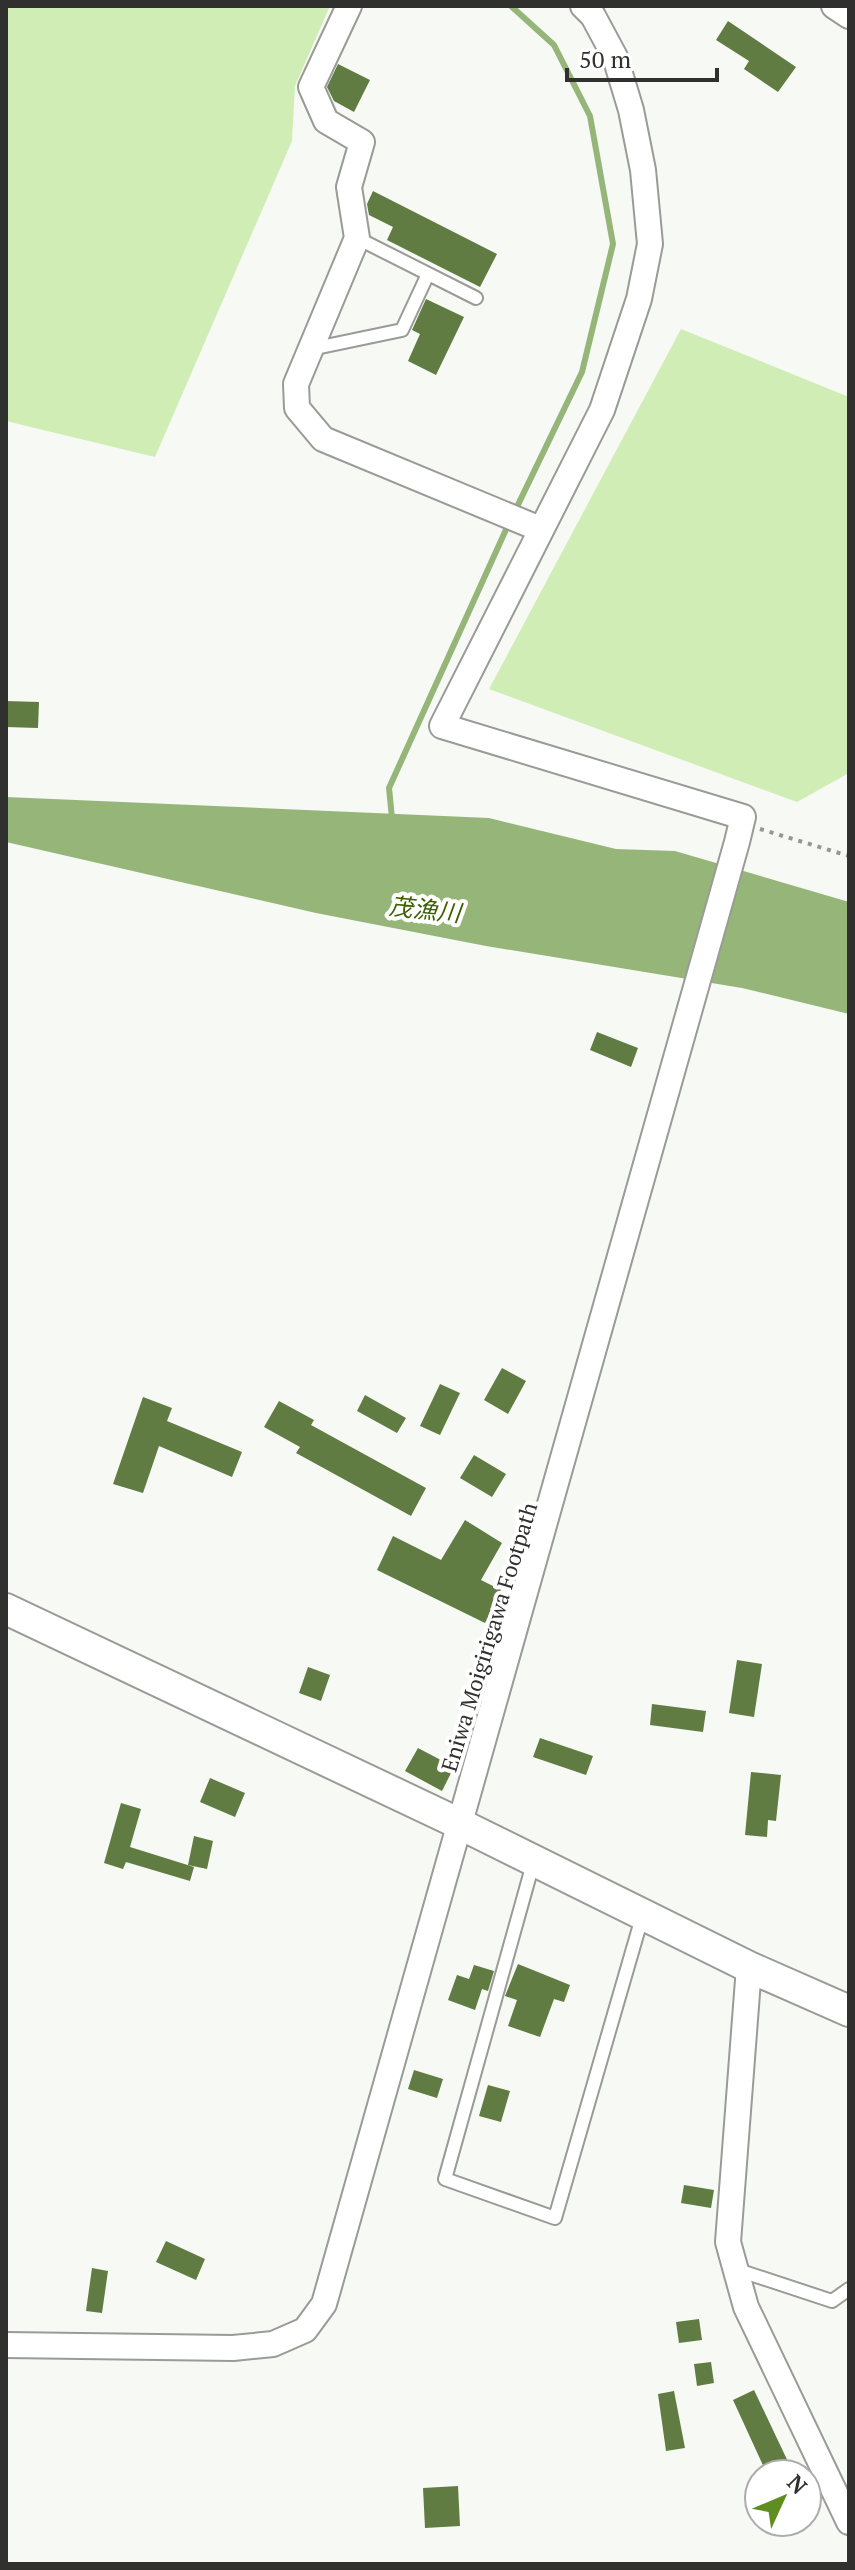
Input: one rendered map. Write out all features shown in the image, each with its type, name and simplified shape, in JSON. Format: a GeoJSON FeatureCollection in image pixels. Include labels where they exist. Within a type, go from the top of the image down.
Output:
{"type":"FeatureCollection","features":[{"type":"Feature","properties":{"kind":"street"},"geometry":{"type":"LineString","coordinates":[[349,6],[311,87],[326,121],[362,142],[349,187],[357,238],[296,384],[297,408],[323,439],[522,521]]}},
{"type":"Feature","properties":{"kind":"street"},"geometry":{"type":"LineString","coordinates":[[6,2345],[233,2348],[273,2344],[305,2330],[324,2304],[694,1000],[743,817],[442,726],[522,521],[602,410],[639,299],[650,244],[643,170],[631,110],[615,57],[593,16],[583,6]]}},
{"type":"Feature","properties":{"kind":"street"},"geometry":{"type":"LineString","coordinates":[[834,6],[849,16]]}},
{"type":"Feature","properties":{"kind":"street"},"geometry":{"type":"LineString","coordinates":[[6,1609],[460,1824],[749,1967],[849,2011]]}},
{"type":"Feature","properties":{"kind":"street"},"geometry":{"type":"LineString","coordinates":[[749,1967],[728,2242],[746,2307],[849,2522]]}},
{"type":"Feature","properties":{"kind":"lane"},"geometry":{"type":"LineString","coordinates":[[357,238],[476,298]]}},
{"type":"Feature","properties":{"kind":"lane"},"geometry":{"type":"LineString","coordinates":[[311,349],[402,330],[428,274]]}},
{"type":"Feature","properties":{"kind":"lane"},"geometry":{"type":"LineString","coordinates":[[534,1860],[445,2179],[555,2218],[643,1914]]}},
{"type":"Feature","properties":{"kind":"lane"},"geometry":{"type":"LineString","coordinates":[[735,2269],[832,2301],[849,2289]]}},
{"type":"Feature","properties":{"kind":"path"},"geometry":{"type":"LineString","coordinates":[[739,832],[849,856]]}},
{"type":"Feature","properties":{"kind":"shaded area"},"geometry":{"type":"Polygon","coordinates":[[[6,6],[330,6],[295,86],[292,141],[155,457],[6,421],[6,6]]]}},
{"type":"Feature","properties":{"kind":"shaded area"},"geometry":{"type":"Polygon","coordinates":[[[681,329],[849,397],[849,773],[797,802],[489,689],[681,329]]]}},
{"type":"Feature","properties":{"kind":"water","name":"茂漁川"},"geometry":{"type":"Polygon","coordinates":[[[6,797],[489,818],[616,849],[675,851],[849,902],[849,1014],[742,988],[486,946],[316,913],[6,842],[6,797]]]}},
{"type":"Feature","properties":{"kind":"building"},"geometry":{"type":"Polygon","coordinates":[[[728,21],[796,67],[778,92],[744,69],[749,61],[716,40],[728,21]]]}},
{"type":"Feature","properties":{"kind":"building"},"geometry":{"type":"Polygon","coordinates":[[[338,64],[370,80],[354,112],[334,101],[327,87],[338,64]]]}},
{"type":"Feature","properties":{"kind":"building"},"geometry":{"type":"Polygon","coordinates":[[[373,191],[497,254],[480,287],[387,240],[393,227],[369,215],[367,204],[373,191]]]}},
{"type":"Feature","properties":{"kind":"building"},"geometry":{"type":"Polygon","coordinates":[[[426,299],[464,317],[436,375],[408,361],[420,334],[412,330],[426,299]]]}},
{"type":"Feature","properties":{"kind":"building"},"geometry":{"type":"Polygon","coordinates":[[[6,701],[39,702],[38,728],[6,727],[6,701]]]}},
{"type":"Feature","properties":{"kind":"building"},"geometry":{"type":"Polygon","coordinates":[[[597,1032],[638,1048],[631,1067],[590,1050],[597,1032]]]}},
{"type":"Feature","properties":{"kind":"building"},"geometry":{"type":"Polygon","coordinates":[[[502,1368],[526,1381],[508,1414],[484,1400],[502,1368]]]}},
{"type":"Feature","properties":{"kind":"building"},"geometry":{"type":"Polygon","coordinates":[[[440,1384],[460,1393],[440,1435],[420,1426],[440,1384]]]}},
{"type":"Feature","properties":{"kind":"building"},"geometry":{"type":"Polygon","coordinates":[[[365,1395],[406,1418],[397,1433],[357,1411],[365,1395]]]}},
{"type":"Feature","properties":{"kind":"building"},"geometry":{"type":"Polygon","coordinates":[[[143,1397],[172,1408],[167,1421],[242,1452],[232,1477],[159,1446],[143,1493],[113,1484],[143,1397]]]}},
{"type":"Feature","properties":{"kind":"building"},"geometry":{"type":"Polygon","coordinates":[[[279,1401],[314,1420],[311,1425],[426,1488],[411,1516],[296,1453],[300,1447],[264,1427],[279,1401]]]}},
{"type":"Feature","properties":{"kind":"building"},"geometry":{"type":"Polygon","coordinates":[[[474,1455],[506,1474],[492,1497],[460,1478],[474,1455]]]}},
{"type":"Feature","properties":{"kind":"building"},"geometry":{"type":"Polygon","coordinates":[[[465,1520],[502,1543],[481,1580],[501,1590],[485,1623],[377,1570],[393,1536],[441,1560],[465,1520]]]}},
{"type":"Feature","properties":{"kind":"building"},"geometry":{"type":"Polygon","coordinates":[[[737,1660],[762,1664],[754,1717],[729,1713],[737,1660]]]}},
{"type":"Feature","properties":{"kind":"building"},"geometry":{"type":"Polygon","coordinates":[[[308,1667],[330,1675],[321,1701],[299,1693],[308,1667]]]}},
{"type":"Feature","properties":{"kind":"building"},"geometry":{"type":"Polygon","coordinates":[[[652,1704],[706,1711],[703,1732],[650,1725],[652,1704]]]}},
{"type":"Feature","properties":{"kind":"building"},"geometry":{"type":"Polygon","coordinates":[[[540,1738],[593,1756],[586,1775],[533,1757],[540,1738]]]}},
{"type":"Feature","properties":{"kind":"building"},"geometry":{"type":"Polygon","coordinates":[[[418,1748],[454,1767],[442,1791],[405,1771],[418,1748]]]}},
{"type":"Feature","properties":{"kind":"building"},"geometry":{"type":"Polygon","coordinates":[[[751,1772],[781,1775],[776,1821],[768,1820],[767,1837],[745,1835],[751,1772]]]}},
{"type":"Feature","properties":{"kind":"building"},"geometry":{"type":"Polygon","coordinates":[[[210,1778],[245,1793],[235,1817],[200,1802],[210,1778]]]}},
{"type":"Feature","properties":{"kind":"building"},"geometry":{"type":"Polygon","coordinates":[[[121,1803],[141,1809],[130,1847],[194,1867],[190,1881],[126,1862],[123,1869],[104,1863],[121,1803]]]}},
{"type":"Feature","properties":{"kind":"building"},"geometry":{"type":"Polygon","coordinates":[[[194,1836],[213,1841],[207,1869],[188,1865],[194,1836]]]}},
{"type":"Feature","properties":{"kind":"building"},"geometry":{"type":"Polygon","coordinates":[[[518,1964],[570,1985],[564,2002],[554,1999],[540,2037],[508,2026],[517,2000],[505,1996],[518,1964]]]}},
{"type":"Feature","properties":{"kind":"building"},"geometry":{"type":"Polygon","coordinates":[[[474,1965],[494,1971],[488,1991],[482,1989],[475,2010],[448,2000],[457,1975],[469,1979],[474,1965]]]}},
{"type":"Feature","properties":{"kind":"building"},"geometry":{"type":"Polygon","coordinates":[[[414,2070],[443,2079],[437,2098],[408,2089],[414,2070]]]}},
{"type":"Feature","properties":{"kind":"building"},"geometry":{"type":"Polygon","coordinates":[[[488,2085],[510,2091],[501,2122],[479,2116],[488,2085]]]}},
{"type":"Feature","properties":{"kind":"building"},"geometry":{"type":"Polygon","coordinates":[[[684,2185],[714,2190],[711,2208],[681,2203],[684,2185]]]}},
{"type":"Feature","properties":{"kind":"building"},"geometry":{"type":"Polygon","coordinates":[[[166,2241],[205,2259],[196,2280],[156,2262],[166,2241]]]}},
{"type":"Feature","properties":{"kind":"building"},"geometry":{"type":"Polygon","coordinates":[[[92,2268],[108,2271],[102,2313],[86,2311],[92,2268]]]}},
{"type":"Feature","properties":{"kind":"building"},"geometry":{"type":"Polygon","coordinates":[[[699,2319],[702,2340],[679,2343],[676,2322],[699,2319]]]}},
{"type":"Feature","properties":{"kind":"building"},"geometry":{"type":"Polygon","coordinates":[[[711,2362],[714,2383],[697,2386],[694,2364],[711,2362]]]}},
{"type":"Feature","properties":{"kind":"building"},"geometry":{"type":"Polygon","coordinates":[[[754,2390],[786,2458],[760,2458],[733,2400],[754,2390]]]}},
{"type":"Feature","properties":{"kind":"building"},"geometry":{"type":"Polygon","coordinates":[[[674,2391],[685,2448],[666,2451],[658,2394],[674,2391]]]}},
{"type":"Feature","properties":{"kind":"building"},"geometry":{"type":"Polygon","coordinates":[[[458,2486],[460,2526],[425,2528],[423,2488],[458,2486]]]}},
{"type":"Feature","properties":{"kind":"waterway"},"geometry":{"type":"LineString","coordinates":[[511,6],[554,45],[590,116],[613,244],[582,372],[514,513]]}},
{"type":"Feature","properties":{"kind":"waterway"},"geometry":{"type":"LineString","coordinates":[[392,818],[389,788],[509,523]]}}]}
